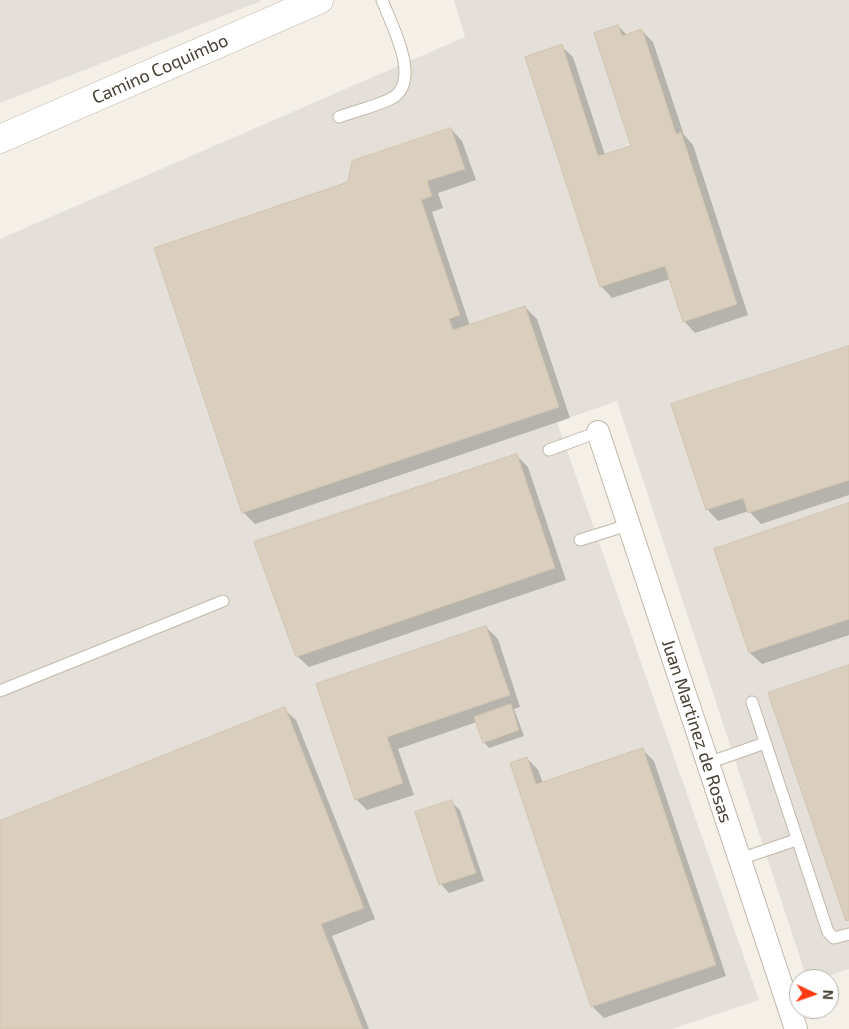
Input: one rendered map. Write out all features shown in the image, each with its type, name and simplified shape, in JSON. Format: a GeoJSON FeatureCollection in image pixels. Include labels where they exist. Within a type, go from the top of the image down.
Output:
{"type":"FeatureCollection","features":[{"type":"Feature","properties":{"kind":"street","name":"Camino Coquimbo"},"geometry":{"type":"LineString","coordinates":[[0,139],[292,5],[319,0]]}},
{"type":"Feature","properties":{"kind":"street","name":"Juan Martinez de Rosas"},"geometry":{"type":"LineString","coordinates":[[598,432],[796,1029]]}},
{"type":"Feature","properties":{"kind":"lane"},"geometry":{"type":"LineString","coordinates":[[339,117],[393,97],[403,87],[407,76],[403,57],[382,0]]}},
{"type":"Feature","properties":{"kind":"lane"},"geometry":{"type":"LineString","coordinates":[[549,450],[598,432]]}},
{"type":"Feature","properties":{"kind":"lane"},"geometry":{"type":"LineString","coordinates":[[580,540],[628,525]]}},
{"type":"Feature","properties":{"kind":"lane"},"geometry":{"type":"LineString","coordinates":[[0,691],[223,601]]}},
{"type":"Feature","properties":{"kind":"lane"},"geometry":{"type":"LineString","coordinates":[[752,702],[796,840],[828,932],[834,938],[849,934]]}},
{"type":"Feature","properties":{"kind":"lane"},"geometry":{"type":"LineString","coordinates":[[708,763],[765,743]]}},
{"type":"Feature","properties":{"kind":"lane"},"geometry":{"type":"LineString","coordinates":[[740,859],[796,840]]}},
{"type":"Feature","properties":{"kind":"shaded area"},"geometry":{"type":"Polygon","coordinates":[[[0,0],[261,0],[261,1],[0,103],[0,0]]]}},
{"type":"Feature","properties":{"kind":"shaded area"},"geometry":{"type":"Polygon","coordinates":[[[454,0],[849,0],[849,969],[839,972],[839,969],[804,969],[617,401],[557,422],[759,1000],[672,1029],[0,1029],[0,239],[465,37],[454,0]]]}},
{"type":"Feature","properties":{"kind":"building"},"geometry":{"type":"Polygon","coordinates":[[[618,25],[622,36],[642,29],[676,134],[681,132],[737,304],[683,322],[665,266],[600,287],[525,57],[562,44],[598,156],[631,146],[594,33],[618,25]]]}},
{"type":"Feature","properties":{"kind":"building"},"geometry":{"type":"Polygon","coordinates":[[[451,128],[465,169],[427,181],[432,196],[421,200],[460,315],[449,319],[453,330],[525,306],[559,407],[242,513],[154,248],[348,182],[352,161],[451,128]]]}},
{"type":"Feature","properties":{"kind":"building"},"geometry":{"type":"Polygon","coordinates":[[[849,346],[849,480],[748,513],[743,498],[706,510],[671,404],[849,346]]]}},
{"type":"Feature","properties":{"kind":"building"},"geometry":{"type":"Polygon","coordinates":[[[517,454],[555,568],[296,657],[254,542],[517,454]]]}},
{"type":"Feature","properties":{"kind":"building"},"geometry":{"type":"Polygon","coordinates":[[[849,503],[849,619],[749,653],[714,549],[849,503]]]}},
{"type":"Feature","properties":{"kind":"building"},"geometry":{"type":"Polygon","coordinates":[[[486,626],[510,695],[387,737],[403,783],[355,800],[316,684],[486,626]]]}},
{"type":"Feature","properties":{"kind":"building"},"geometry":{"type":"Polygon","coordinates":[[[849,665],[849,920],[846,921],[768,693],[849,665]]]}},
{"type":"Feature","properties":{"kind":"building"},"geometry":{"type":"Polygon","coordinates":[[[511,704],[519,730],[483,743],[474,717],[511,704]]]}},
{"type":"Feature","properties":{"kind":"building"},"geometry":{"type":"Polygon","coordinates":[[[285,707],[364,908],[321,924],[363,1029],[0,1029],[0,821],[285,707]]]}},
{"type":"Feature","properties":{"kind":"building"},"geometry":{"type":"Polygon","coordinates":[[[643,748],[716,965],[591,1007],[510,763],[527,757],[536,784],[643,748]]]}},
{"type":"Feature","properties":{"kind":"building"},"geometry":{"type":"Polygon","coordinates":[[[452,800],[476,873],[439,885],[415,812],[452,800]]]}}]}
